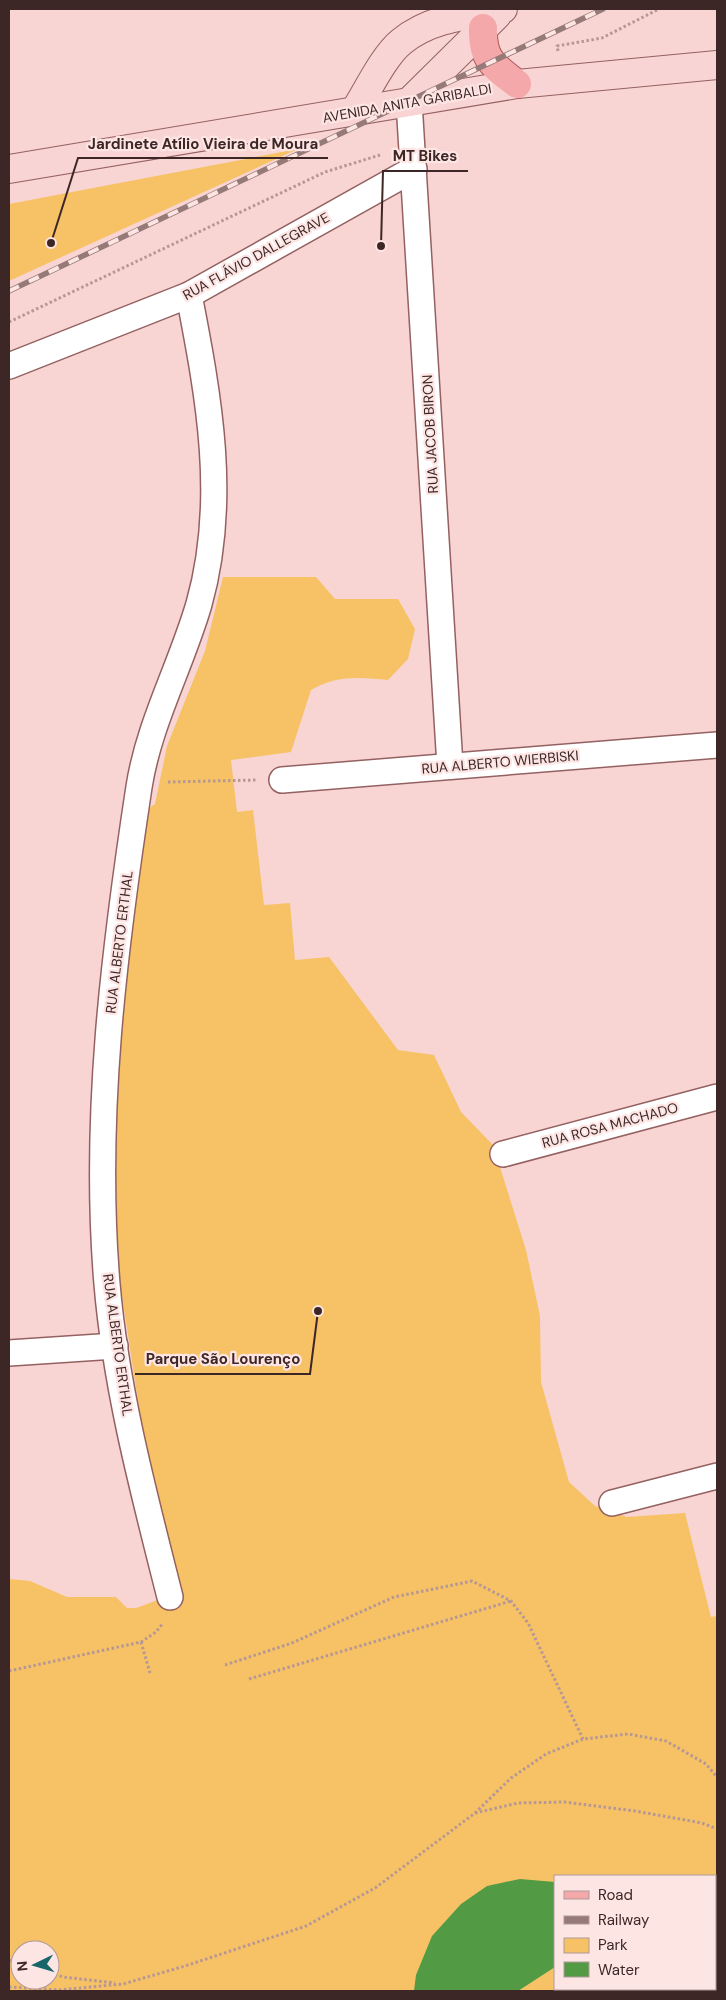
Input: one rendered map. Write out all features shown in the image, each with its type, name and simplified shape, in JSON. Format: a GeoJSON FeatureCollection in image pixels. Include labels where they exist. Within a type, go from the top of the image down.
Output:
{"type":"FeatureCollection","features":[{"type":"Feature","properties":{"kind":"main road"},"geometry":{"type":"LineString","coordinates":[[410,102],[503,9]]}},
{"type":"Feature","properties":{"kind":"main road"},"geometry":{"type":"LineString","coordinates":[[354,112],[400,43],[420,29],[444,20],[503,9]]}},
{"type":"Feature","properties":{"kind":"main road"},"geometry":{"type":"LineString","coordinates":[[483,28],[482,44],[486,56],[491,63],[516,84]]}},
{"type":"Feature","properties":{"kind":"main road","name":"AVENIDA ANITA GARIBALDI"},"geometry":{"type":"LineString","coordinates":[[9,169],[516,84],[717,65]]}},
{"type":"Feature","properties":{"kind":"street","name":"RUA JACOB BIRON"},"geometry":{"type":"LineString","coordinates":[[410,102],[450,766]]}},
{"type":"Feature","properties":{"kind":"street","name":"RUA FLÁVIO DALLEGRAVE"},"geometry":{"type":"LineString","coordinates":[[9,366],[189,295],[414,168]]}},
{"type":"Feature","properties":{"kind":"street","name":"RUA ALBERTO ERTHAL"},"geometry":{"type":"LineString","coordinates":[[170,1597],[145,1500],[115,1346],[107,1284],[103,1208],[104,1114],[113,983],[140,783],[158,713],[187,642],[197,609],[210,552],[215,500],[213,446],[207,389],[189,295]]}},
{"type":"Feature","properties":{"kind":"street","name":"RUA ALBERTO WIERBISKI"},"geometry":{"type":"LineString","coordinates":[[282,780],[717,745]]}},
{"type":"Feature","properties":{"kind":"street","name":"RUA ROSA MACHADO"},"geometry":{"type":"LineString","coordinates":[[503,1154],[717,1097]]}},
{"type":"Feature","properties":{"kind":"street"},"geometry":{"type":"LineString","coordinates":[[9,1353],[115,1346]]}},
{"type":"Feature","properties":{"kind":"street"},"geometry":{"type":"LineString","coordinates":[[612,1503],[717,1476]]}},
{"type":"Feature","properties":{"kind":"path"},"geometry":{"type":"LineString","coordinates":[[557,46],[602,38],[659,9]]}},
{"type":"Feature","properties":{"kind":"path"},"geometry":{"type":"LineString","coordinates":[[9,322],[325,172],[373,156]]}},
{"type":"Feature","properties":{"kind":"path"},"geometry":{"type":"LineString","coordinates":[[140,783],[282,780]]}},
{"type":"Feature","properties":{"kind":"path"},"geometry":{"type":"LineString","coordinates":[[225,1665],[292,1643],[394,1597],[472,1581],[511,1601],[528,1623],[583,1738]]}},
{"type":"Feature","properties":{"kind":"path"},"geometry":{"type":"LineString","coordinates":[[9,1671],[142,1642],[156,1632],[168,1616],[170,1597]]}},
{"type":"Feature","properties":{"kind":"path"},"geometry":{"type":"LineString","coordinates":[[249,1679],[511,1601]]}},
{"type":"Feature","properties":{"kind":"path"},"geometry":{"type":"LineString","coordinates":[[142,1642],[150,1673]]}},
{"type":"Feature","properties":{"kind":"path"},"geometry":{"type":"LineString","coordinates":[[9,1987],[59,1990],[123,1984],[185,1966],[306,1926],[375,1888],[475,1813],[511,1778],[546,1754],[583,1738],[628,1734],[666,1741],[706,1764],[717,1777]]}},
{"type":"Feature","properties":{"kind":"path"},"geometry":{"type":"LineString","coordinates":[[475,1813],[518,1802],[564,1802],[654,1814],[702,1823],[717,1828]]}},
{"type":"Feature","properties":{"kind":"path"},"geometry":{"type":"LineString","coordinates":[[60,1976],[123,1984]]}},
{"type":"Feature","properties":{"kind":"green space"},"geometry":{"type":"Polygon","coordinates":[[[298,149],[9,281],[9,204],[298,149]]]}},
{"type":"Feature","properties":{"kind":"green space"},"geometry":{"type":"Polygon","coordinates":[[[223,577],[316,577],[335,599],[398,599],[415,629],[408,659],[388,680],[368,678],[339,679],[311,690],[291,752],[231,760],[237,812],[253,810],[264,905],[290,903],[295,960],[329,957],[398,1050],[434,1055],[461,1112],[493,1145],[526,1250],[540,1316],[541,1382],[569,1482],[595,1506],[627,1517],[685,1513],[711,1617],[717,1616],[717,1991],[9,1991],[9,1579],[30,1581],[67,1597],[116,1597],[127,1608],[136,1608],[158,1600],[168,1538],[142,1427],[117,1263],[107,1119],[141,814],[155,804],[167,746],[205,651],[223,577]]]}},
{"type":"Feature","properties":{"kind":"water"},"geometry":{"type":"Polygon","coordinates":[[[520,1879],[554,1882],[554,1968],[518,1991],[414,1991],[416,1975],[432,1936],[461,1904],[487,1886],[520,1879]]]}},
{"type":"Feature","properties":{"kind":"water"},"geometry":{"type":"Polygon","coordinates":[[[717,1929],[717,1991],[635,1991],[716,1990],[717,1929]]]}},
{"type":"Feature","properties":{"kind":"railway"},"geometry":{"type":"LineString","coordinates":[[9,291],[603,9]]}},
{"type":"Feature","properties":{"kind":"place","name":"Jardinete Atílio Vieira de Moura"},"geometry":{"type":"Point","coordinates":[51,243]}},
{"type":"Feature","properties":{"kind":"place","name":"MT Bikes"},"geometry":{"type":"Point","coordinates":[381,246]}},
{"type":"Feature","properties":{"kind":"place","name":"Parque São Lourenço"},"geometry":{"type":"Point","coordinates":[318,1311]}}]}
